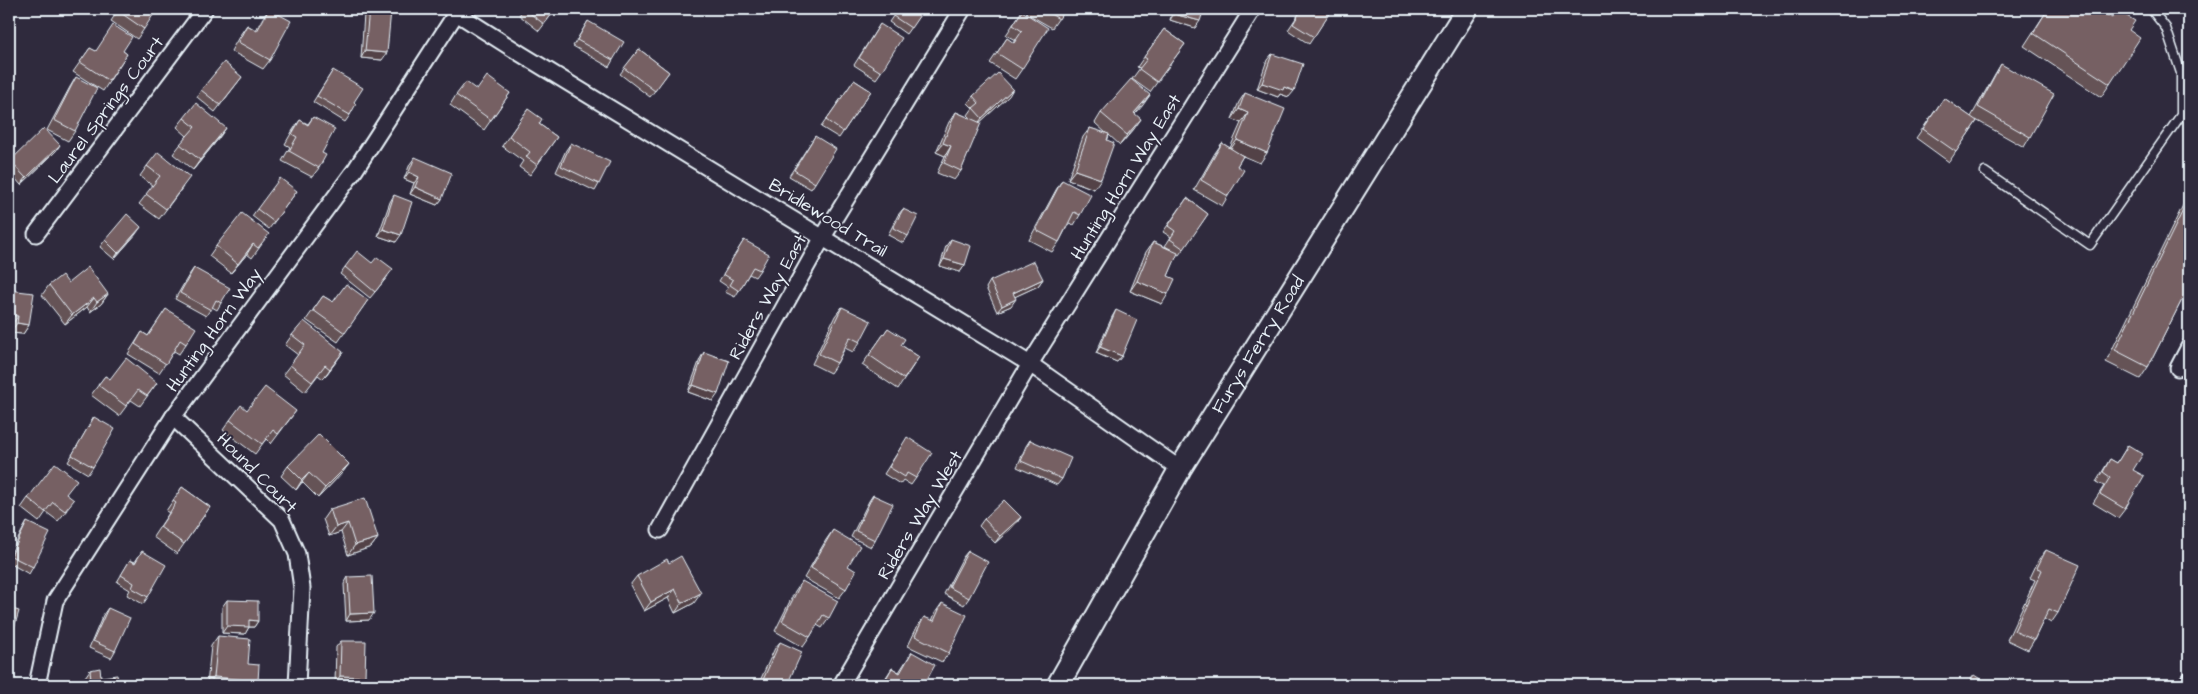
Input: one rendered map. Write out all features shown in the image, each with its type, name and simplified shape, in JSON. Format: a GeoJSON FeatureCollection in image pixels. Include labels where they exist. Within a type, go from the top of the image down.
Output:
{"type":"FeatureCollection","features":[{"type":"Feature","properties":{"kind":"main road","name":"Furys Ferry Road"},"geometry":{"type":"LineString","coordinates":[[1058,685],[1180,469],[1467,9]]}},
{"type":"Feature","properties":{"kind":"street","name":"Laurel Springs Court"},"geometry":{"type":"LineString","coordinates":[[36,234],[205,9]]}},
{"type":"Feature","properties":{"kind":"street","name":"Riders Way East"},"geometry":{"type":"LineString","coordinates":[[660,530],[823,237],[963,9]]}},
{"type":"Feature","properties":{"kind":"street","name":"Hunting Horn Way East"},"geometry":{"type":"LineString","coordinates":[[1030,364],[1253,9]]}},
{"type":"Feature","properties":{"kind":"street","name":"Bridlewood Trail"},"geometry":{"type":"LineString","coordinates":[[455,10],[1030,364],[1180,469]]}},
{"type":"Feature","properties":{"kind":"street","name":"Hunting Horn Way"},"geometry":{"type":"LineString","coordinates":[[37,685],[55,602],[173,417],[355,170],[455,10]]}},
{"type":"Feature","properties":{"kind":"street"},"geometry":{"type":"LineString","coordinates":[[2178,368],[2189,347]]}},
{"type":"Feature","properties":{"kind":"street","name":"Riders Way West"},"geometry":{"type":"LineString","coordinates":[[841,685],[1030,364]]}},
{"type":"Feature","properties":{"kind":"street","name":"Hound Court"},"geometry":{"type":"LineString","coordinates":[[173,417],[282,520],[297,554],[302,588],[297,685]]}},
{"type":"Feature","properties":{"kind":"street"},"geometry":{"type":"LineString","coordinates":[[2186,685],[2189,680]]}},
{"type":"Feature","properties":{"kind":"lane"},"geometry":{"type":"LineString","coordinates":[[1985,172],[2090,245],[2181,115],[2181,73],[2166,28],[2151,9]]}},
{"type":"Feature","properties":{"kind":"building"},"geometry":{"type":"Polygon","coordinates":[[[120,9],[157,9],[144,29],[118,11],[120,9]]]}},
{"type":"Feature","properties":{"kind":"building"},"geometry":{"type":"Polygon","coordinates":[[[269,9],[291,21],[270,60],[238,42],[247,25],[257,31],[269,9]]]}},
{"type":"Feature","properties":{"kind":"building"},"geometry":{"type":"Polygon","coordinates":[[[369,9],[391,10],[387,53],[365,51],[369,9]]]}},
{"type":"Feature","properties":{"kind":"building"},"geometry":{"type":"Polygon","coordinates":[[[524,9],[556,9],[544,24],[524,9]]]}},
{"type":"Feature","properties":{"kind":"building"},"geometry":{"type":"Polygon","coordinates":[[[898,9],[924,9],[911,28],[893,16],[898,9]]]}},
{"type":"Feature","properties":{"kind":"building"},"geometry":{"type":"Polygon","coordinates":[[[1042,9],[1065,9],[1059,19],[1042,9]]]}},
{"type":"Feature","properties":{"kind":"building"},"geometry":{"type":"Polygon","coordinates":[[[1176,9],[1204,9],[1200,21],[1174,14],[1176,9]]]}},
{"type":"Feature","properties":{"kind":"building"},"geometry":{"type":"Polygon","coordinates":[[[1302,9],[1332,9],[1314,37],[1293,24],[1302,9]]]}},
{"type":"Feature","properties":{"kind":"building"},"geometry":{"type":"Polygon","coordinates":[[[2048,9],[2098,9],[2112,18],[2117,10],[2135,21],[2129,30],[2140,38],[2110,84],[2033,33],[2048,9]]]}},
{"type":"Feature","properties":{"kind":"building"},"geometry":{"type":"Polygon","coordinates":[[[1022,11],[1048,28],[1022,69],[997,53],[1007,38],[1014,43],[1022,31],[1013,25],[1022,11]]]}},
{"type":"Feature","properties":{"kind":"building"},"geometry":{"type":"Polygon","coordinates":[[[588,21],[624,42],[613,60],[577,40],[588,21]]]}},
{"type":"Feature","properties":{"kind":"building"},"geometry":{"type":"Polygon","coordinates":[[[880,24],[902,38],[881,72],[859,58],[880,24]]]}},
{"type":"Feature","properties":{"kind":"building"},"geometry":{"type":"Polygon","coordinates":[[[113,25],[132,37],[123,51],[127,54],[109,81],[80,62],[90,48],[96,51],[113,25]]]}},
{"type":"Feature","properties":{"kind":"building"},"geometry":{"type":"Polygon","coordinates":[[[1164,29],[1185,44],[1157,82],[1139,69],[1147,59],[1144,57],[1164,29]]]}},
{"type":"Feature","properties":{"kind":"building"},"geometry":{"type":"Polygon","coordinates":[[[639,49],[669,72],[655,91],[624,68],[639,49]]]}},
{"type":"Feature","properties":{"kind":"building"},"geometry":{"type":"Polygon","coordinates":[[[1272,54],[1303,64],[1294,91],[1284,87],[1283,90],[1262,83],[1272,54]]]}},
{"type":"Feature","properties":{"kind":"building"},"geometry":{"type":"Polygon","coordinates":[[[224,62],[242,77],[220,105],[201,90],[224,62]]]}},
{"type":"Feature","properties":{"kind":"building"},"geometry":{"type":"Polygon","coordinates":[[[2001,64],[2054,94],[2030,137],[1978,107],[2001,64]]]}},
{"type":"Feature","properties":{"kind":"building"},"geometry":{"type":"Polygon","coordinates":[[[333,70],[363,88],[354,102],[356,104],[350,115],[317,96],[333,70]]]}},
{"type":"Feature","properties":{"kind":"building"},"geometry":{"type":"Polygon","coordinates":[[[998,73],[1013,89],[982,118],[973,108],[979,103],[973,96],[998,73]]]}},
{"type":"Feature","properties":{"kind":"building"},"geometry":{"type":"Polygon","coordinates":[[[487,76],[510,93],[491,120],[456,95],[466,82],[477,90],[487,76]]]}},
{"type":"Feature","properties":{"kind":"building"},"geometry":{"type":"Polygon","coordinates":[[[76,77],[97,88],[75,131],[54,120],[76,77]]]}},
{"type":"Feature","properties":{"kind":"building"},"geometry":{"type":"Polygon","coordinates":[[[1131,79],[1150,95],[1134,113],[1141,119],[1127,135],[1101,113],[1131,79]]]}},
{"type":"Feature","properties":{"kind":"building"},"geometry":{"type":"Polygon","coordinates":[[[854,80],[871,91],[843,132],[826,120],[854,80]]]}},
{"type":"Feature","properties":{"kind":"building"},"geometry":{"type":"Polygon","coordinates":[[[1245,93],[1285,109],[1267,153],[1237,140],[1248,113],[1239,109],[1245,93]]]}},
{"type":"Feature","properties":{"kind":"building"},"geometry":{"type":"Polygon","coordinates":[[[1944,98],[1977,121],[1956,152],[1923,129],[1944,98]]]}},
{"type":"Feature","properties":{"kind":"building"},"geometry":{"type":"Polygon","coordinates":[[[196,103],[226,128],[200,160],[180,144],[195,127],[184,118],[196,103]]]}},
{"type":"Feature","properties":{"kind":"building"},"geometry":{"type":"Polygon","coordinates":[[[528,109],[542,119],[539,124],[557,137],[537,165],[526,157],[530,152],[509,136],[528,109]]]}},
{"type":"Feature","properties":{"kind":"building"},"geometry":{"type":"Polygon","coordinates":[[[956,112],[981,123],[961,171],[944,163],[951,146],[943,143],[956,112]]]}},
{"type":"Feature","properties":{"kind":"building"},"geometry":{"type":"Polygon","coordinates":[[[313,117],[335,129],[322,153],[326,155],[319,168],[289,151],[297,137],[292,134],[300,120],[308,125],[313,117]]]}},
{"type":"Feature","properties":{"kind":"building"},"geometry":{"type":"Polygon","coordinates":[[[44,128],[60,145],[26,178],[10,161],[44,128]]]}},
{"type":"Feature","properties":{"kind":"building"},"geometry":{"type":"Polygon","coordinates":[[[1090,128],[1109,134],[1107,140],[1114,143],[1101,179],[1075,170],[1090,128]]]}},
{"type":"Feature","properties":{"kind":"building"},"geometry":{"type":"Polygon","coordinates":[[[815,136],[836,149],[815,183],[794,170],[815,136]]]}},
{"type":"Feature","properties":{"kind":"building"},"geometry":{"type":"Polygon","coordinates":[[[571,143],[610,162],[599,184],[561,166],[571,143]]]}},
{"type":"Feature","properties":{"kind":"building"},"geometry":{"type":"Polygon","coordinates":[[[1222,143],[1243,156],[1237,166],[1244,170],[1228,196],[1201,180],[1222,143]]]}},
{"type":"Feature","properties":{"kind":"building"},"geometry":{"type":"Polygon","coordinates":[[[158,152],[190,177],[166,209],[146,194],[160,176],[147,166],[158,152]]]}},
{"type":"Feature","properties":{"kind":"building"},"geometry":{"type":"Polygon","coordinates":[[[415,157],[452,173],[442,199],[415,187],[419,177],[409,172],[415,157]]]}},
{"type":"Feature","properties":{"kind":"building"},"geometry":{"type":"Polygon","coordinates":[[[280,178],[297,191],[274,222],[257,209],[280,178]]]}},
{"type":"Feature","properties":{"kind":"building"},"geometry":{"type":"Polygon","coordinates":[[[1062,180],[1091,195],[1080,215],[1074,212],[1059,242],[1036,230],[1062,180]]]}},
{"type":"Feature","properties":{"kind":"building"},"geometry":{"type":"Polygon","coordinates":[[[394,195],[412,202],[401,235],[383,229],[394,195]]]}},
{"type":"Feature","properties":{"kind":"building"},"geometry":{"type":"Polygon","coordinates":[[[1187,198],[1208,214],[1184,249],[1170,239],[1175,231],[1168,226],[1187,198]]]}},
{"type":"Feature","properties":{"kind":"building"},"geometry":{"type":"Polygon","coordinates":[[[2189,198],[2189,286],[2148,367],[2115,350],[2189,198]]]}},
{"type":"Feature","properties":{"kind":"building"},"geometry":{"type":"Polygon","coordinates":[[[903,209],[918,216],[908,236],[893,228],[903,209]]]}},
{"type":"Feature","properties":{"kind":"building"},"geometry":{"type":"Polygon","coordinates":[[[242,213],[269,234],[258,248],[253,244],[238,264],[216,246],[242,213]]]}},
{"type":"Feature","properties":{"kind":"building"},"geometry":{"type":"Polygon","coordinates":[[[127,214],[141,227],[118,253],[105,240],[127,214]]]}},
{"type":"Feature","properties":{"kind":"building"},"geometry":{"type":"Polygon","coordinates":[[[951,239],[971,246],[965,265],[944,259],[951,239]]]}},
{"type":"Feature","properties":{"kind":"building"},"geometry":{"type":"Polygon","coordinates":[[[744,240],[769,254],[760,270],[753,267],[739,291],[730,285],[733,280],[723,274],[744,240]]]}},
{"type":"Feature","properties":{"kind":"building"},"geometry":{"type":"Polygon","coordinates":[[[1153,242],[1178,253],[1168,276],[1175,279],[1168,294],[1137,281],[1153,242]]]}},
{"type":"Feature","properties":{"kind":"building"},"geometry":{"type":"Polygon","coordinates":[[[357,251],[372,263],[377,257],[393,269],[375,292],[345,267],[357,251]]]}},
{"type":"Feature","properties":{"kind":"building"},"geometry":{"type":"Polygon","coordinates":[[[1034,261],[1043,279],[1013,293],[1016,299],[1002,306],[990,281],[1034,261]]]}},
{"type":"Feature","properties":{"kind":"building"},"geometry":{"type":"Polygon","coordinates":[[[88,267],[108,294],[97,302],[94,298],[72,315],[49,285],[62,275],[68,283],[88,267]]]}},
{"type":"Feature","properties":{"kind":"building"},"geometry":{"type":"Polygon","coordinates":[[[194,268],[230,288],[221,303],[216,300],[211,310],[180,293],[194,268]]]}},
{"type":"Feature","properties":{"kind":"building"},"geometry":{"type":"Polygon","coordinates":[[[346,284],[368,300],[345,333],[313,310],[323,296],[333,302],[346,284]]]}},
{"type":"Feature","properties":{"kind":"building"},"geometry":{"type":"Polygon","coordinates":[[[9,290],[34,293],[29,325],[17,323],[18,316],[9,315],[9,290]]]}},
{"type":"Feature","properties":{"kind":"building"},"geometry":{"type":"Polygon","coordinates":[[[842,307],[871,321],[860,342],[850,337],[837,363],[819,354],[842,307]]]}},
{"type":"Feature","properties":{"kind":"building"},"geometry":{"type":"Polygon","coordinates":[[[166,309],[196,328],[186,344],[180,340],[166,364],[135,344],[142,332],[148,336],[166,309]]]}},
{"type":"Feature","properties":{"kind":"building"},"geometry":{"type":"Polygon","coordinates":[[[1116,310],[1137,320],[1122,356],[1100,347],[1116,310]]]}},
{"type":"Feature","properties":{"kind":"building"},"geometry":{"type":"Polygon","coordinates":[[[304,321],[343,352],[330,369],[325,365],[312,382],[290,365],[305,345],[292,335],[304,321]]]}},
{"type":"Feature","properties":{"kind":"building"},"geometry":{"type":"Polygon","coordinates":[[[888,328],[905,339],[901,345],[919,357],[904,379],[869,355],[888,328]]]}},
{"type":"Feature","properties":{"kind":"building"},"geometry":{"type":"Polygon","coordinates":[[[704,352],[729,361],[718,394],[693,385],[704,352]]]}},
{"type":"Feature","properties":{"kind":"building"},"geometry":{"type":"Polygon","coordinates":[[[126,358],[157,383],[147,396],[138,390],[126,406],[98,385],[105,376],[110,379],[126,358]]]}},
{"type":"Feature","properties":{"kind":"building"},"geometry":{"type":"Polygon","coordinates":[[[265,387],[296,411],[278,434],[273,430],[262,444],[230,420],[241,405],[247,410],[265,387]]]}},
{"type":"Feature","properties":{"kind":"building"},"geometry":{"type":"Polygon","coordinates":[[[94,417],[115,429],[93,467],[72,455],[94,417]]]}},
{"type":"Feature","properties":{"kind":"building"},"geometry":{"type":"Polygon","coordinates":[[[319,434],[349,464],[325,488],[309,473],[302,480],[288,466],[319,434]]]}},
{"type":"Feature","properties":{"kind":"building"},"geometry":{"type":"Polygon","coordinates":[[[907,437],[932,453],[916,478],[907,473],[905,477],[889,467],[907,437]]]}},
{"type":"Feature","properties":{"kind":"building"},"geometry":{"type":"Polygon","coordinates":[[[1030,440],[1071,458],[1062,479],[1021,461],[1030,440]]]}},
{"type":"Feature","properties":{"kind":"building"},"geometry":{"type":"Polygon","coordinates":[[[2128,445],[2143,454],[2133,470],[2144,476],[2125,509],[2100,494],[2110,477],[2103,472],[2110,459],[2117,463],[2128,445]]]}},
{"type":"Feature","properties":{"kind":"building"},"geometry":{"type":"Polygon","coordinates":[[[55,463],[77,480],[66,494],[74,500],[65,511],[53,502],[45,512],[28,498],[55,463]]]}},
{"type":"Feature","properties":{"kind":"building"},"geometry":{"type":"Polygon","coordinates":[[[182,487],[210,507],[184,544],[160,527],[176,503],[173,501],[182,487]]]}},
{"type":"Feature","properties":{"kind":"building"},"geometry":{"type":"Polygon","coordinates":[[[873,495],[893,504],[875,540],[856,531],[873,495]]]}},
{"type":"Feature","properties":{"kind":"building"},"geometry":{"type":"Polygon","coordinates":[[[365,498],[378,538],[355,545],[348,523],[336,527],[330,509],[365,498]]]}},
{"type":"Feature","properties":{"kind":"building"},"geometry":{"type":"Polygon","coordinates":[[[1004,500],[1021,517],[1000,536],[984,519],[1004,500]]]}},
{"type":"Feature","properties":{"kind":"building"},"geometry":{"type":"Polygon","coordinates":[[[27,522],[50,533],[33,567],[11,556],[27,522]]]}},
{"type":"Feature","properties":{"kind":"building"},"geometry":{"type":"Polygon","coordinates":[[[833,530],[860,546],[848,566],[856,571],[846,589],[811,568],[833,530]]]}},
{"type":"Feature","properties":{"kind":"building"},"geometry":{"type":"Polygon","coordinates":[[[2046,550],[2080,565],[2058,613],[2049,609],[2034,640],[2014,631],[2042,570],[2037,568],[2046,550]]]}},
{"type":"Feature","properties":{"kind":"building"},"geometry":{"type":"Polygon","coordinates":[[[142,551],[166,565],[148,597],[132,588],[134,583],[121,575],[130,560],[135,563],[142,551]]]}},
{"type":"Feature","properties":{"kind":"building"},"geometry":{"type":"Polygon","coordinates":[[[968,551],[988,562],[969,598],[949,587],[968,551]]]}},
{"type":"Feature","properties":{"kind":"building"},"geometry":{"type":"Polygon","coordinates":[[[681,556],[701,593],[682,603],[675,589],[651,602],[637,576],[667,559],[669,563],[681,556]]]}},
{"type":"Feature","properties":{"kind":"building"},"geometry":{"type":"Polygon","coordinates":[[[372,576],[374,613],[350,614],[348,577],[372,576]]]}},
{"type":"Feature","properties":{"kind":"building"},"geometry":{"type":"Polygon","coordinates":[[[802,581],[838,601],[829,618],[823,615],[810,637],[782,621],[802,581]]]}},
{"type":"Feature","properties":{"kind":"building"},"geometry":{"type":"Polygon","coordinates":[[[9,588],[13,590],[9,605],[9,588]]]}},
{"type":"Feature","properties":{"kind":"building"},"geometry":{"type":"Polygon","coordinates":[[[227,600],[258,601],[258,621],[249,620],[249,627],[227,626],[227,600]]]}},
{"type":"Feature","properties":{"kind":"building"},"geometry":{"type":"Polygon","coordinates":[[[942,603],[967,615],[949,653],[915,636],[924,617],[934,621],[942,603]]]}},
{"type":"Feature","properties":{"kind":"building"},"geometry":{"type":"Polygon","coordinates":[[[9,608],[19,611],[14,628],[9,627],[9,608]]]}},
{"type":"Feature","properties":{"kind":"building"},"geometry":{"type":"Polygon","coordinates":[[[108,608],[130,618],[115,651],[93,641],[108,608]]]}},
{"type":"Feature","properties":{"kind":"building"},"geometry":{"type":"Polygon","coordinates":[[[218,636],[250,639],[248,664],[259,665],[258,681],[214,677],[218,636]]]}},
{"type":"Feature","properties":{"kind":"building"},"geometry":{"type":"Polygon","coordinates":[[[341,641],[366,641],[365,677],[340,676],[341,641]]]}},
{"type":"Feature","properties":{"kind":"building"},"geometry":{"type":"Polygon","coordinates":[[[780,642],[802,652],[787,685],[770,685],[762,682],[780,642]]]}},
{"type":"Feature","properties":{"kind":"building"},"geometry":{"type":"Polygon","coordinates":[[[912,652],[935,665],[924,685],[884,685],[892,668],[900,673],[912,652]]]}},
{"type":"Feature","properties":{"kind":"building"},"geometry":{"type":"Polygon","coordinates":[[[100,668],[101,677],[117,675],[119,685],[84,685],[83,681],[91,680],[90,670],[100,668]]]}},
{"type":"Feature","properties":{"kind":"building"},"geometry":{"type":"Polygon","coordinates":[[[1974,675],[1990,685],[1967,685],[1974,675]]]}},
{"type":"Feature","properties":{"kind":"building"},"geometry":{"type":"Polygon","coordinates":[[[343,683],[364,683],[364,685],[343,685],[343,683]]]}}]}
